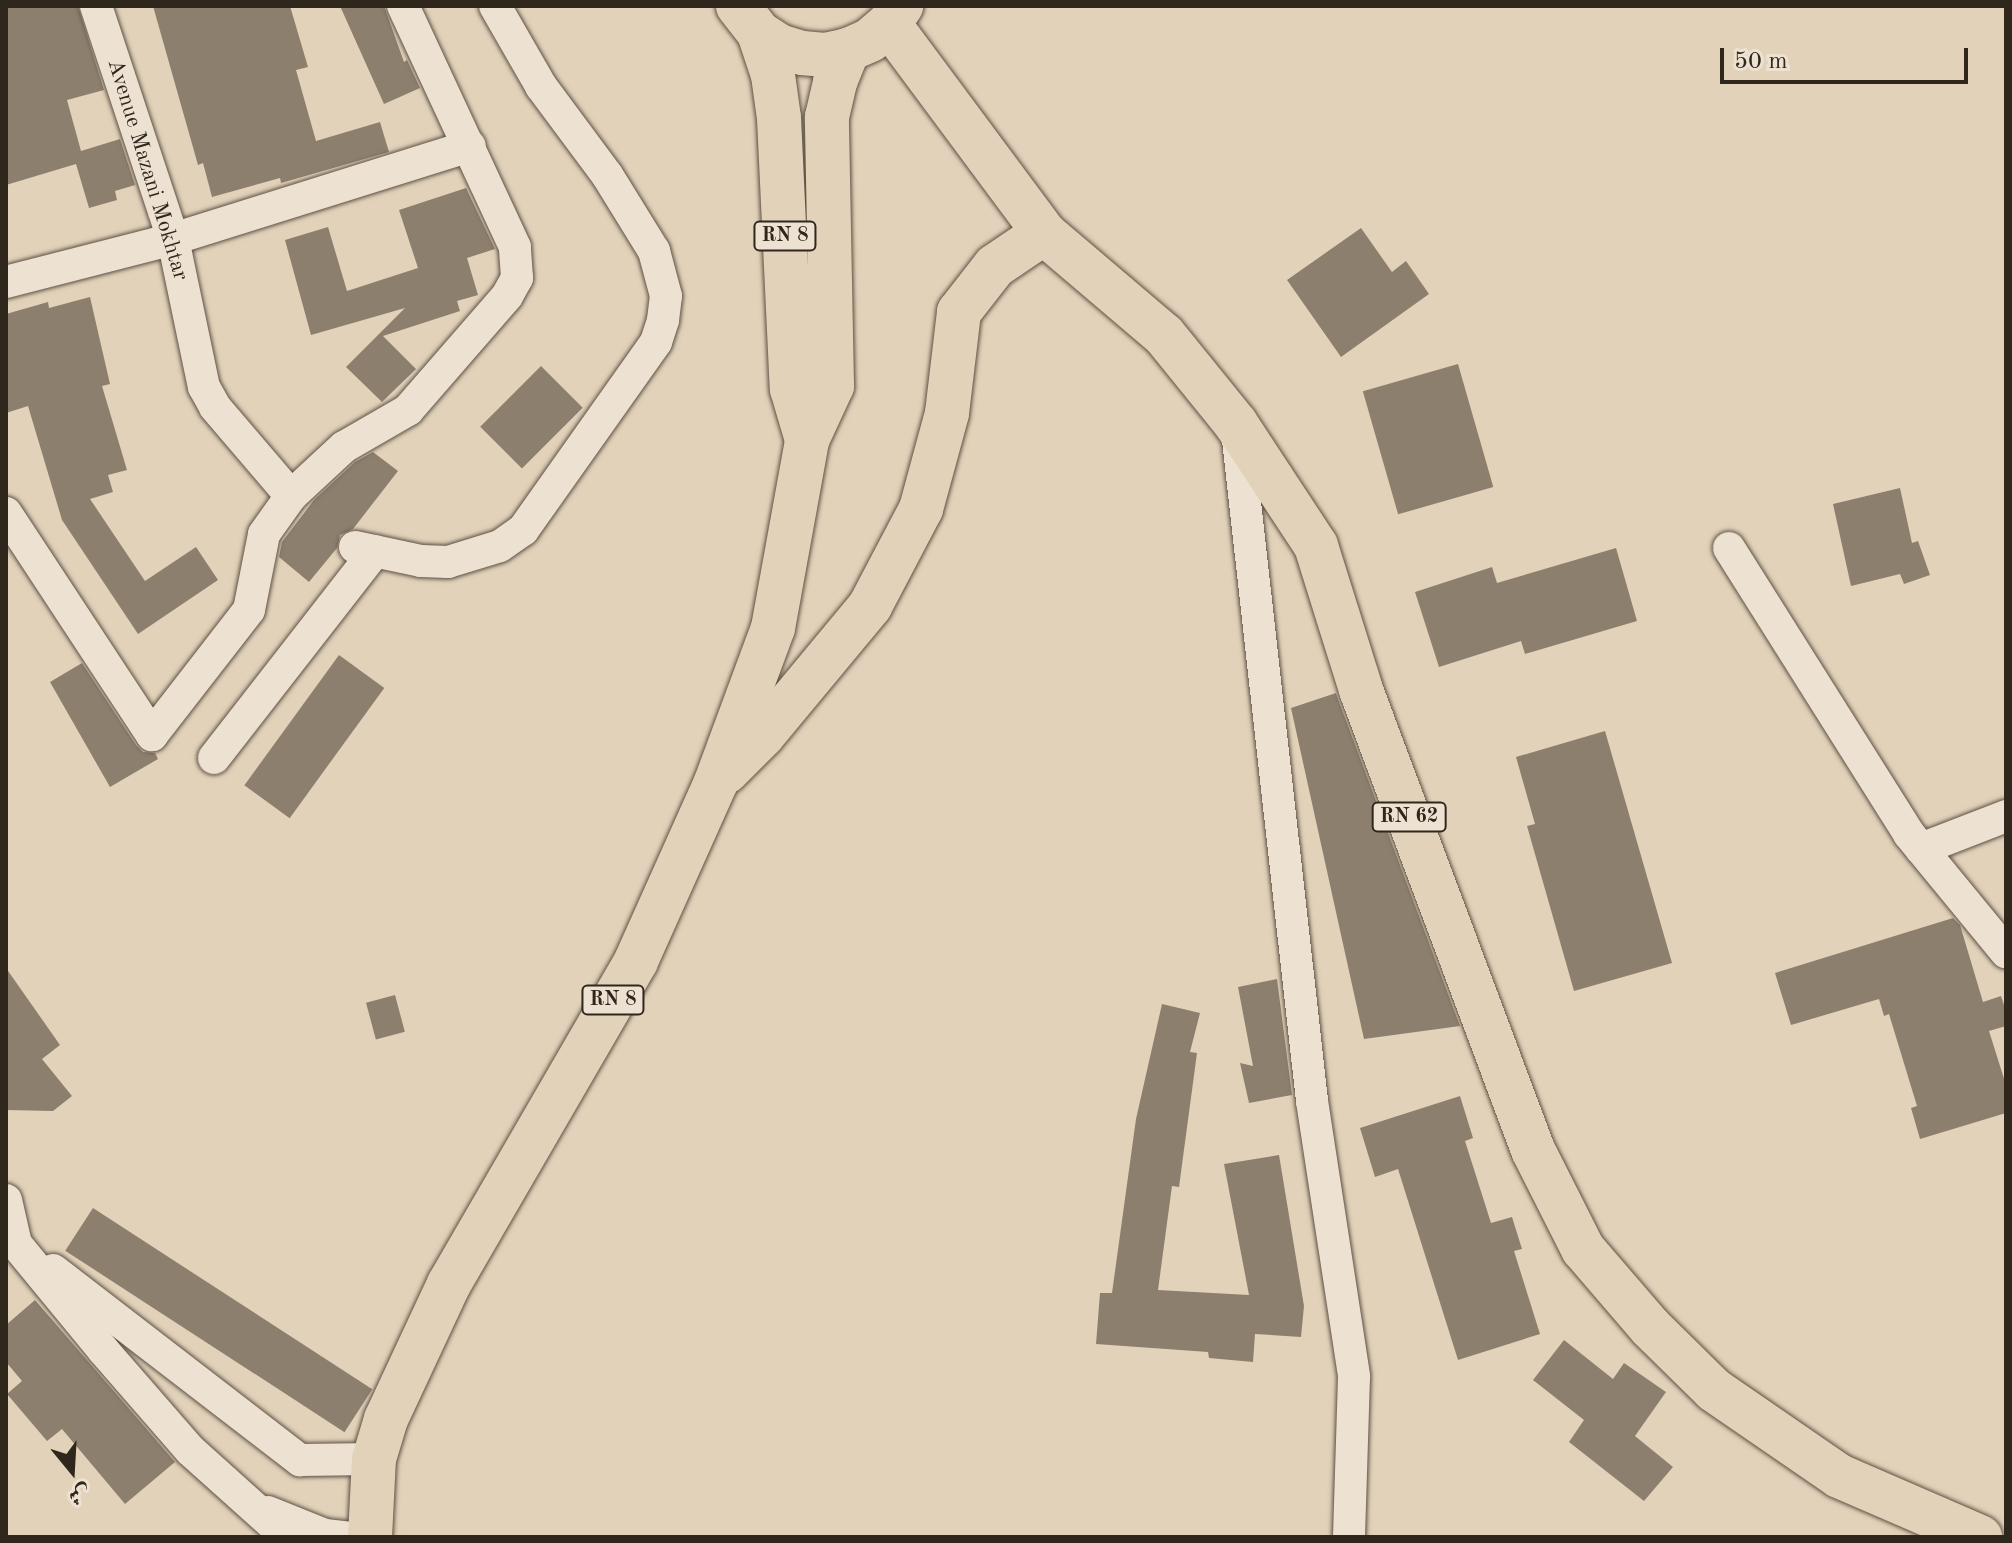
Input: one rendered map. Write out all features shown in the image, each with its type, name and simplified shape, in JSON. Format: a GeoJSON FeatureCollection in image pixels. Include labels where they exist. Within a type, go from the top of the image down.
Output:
{"type":"FeatureCollection","features":[{"type":"Feature","properties":{"kind":"main road"},"geometry":{"type":"LineString","coordinates":[[749,20],[779,46],[802,53],[825,55],[848,50],[870,40],[895,15]]}},
{"type":"Feature","properties":{"kind":"main road","name":"RN 62"},"geometry":{"type":"LineString","coordinates":[[895,15],[1044,233],[1164,335],[1236,424],[1316,546],[1361,690],[1533,1150],[1583,1249],[1650,1327],[1714,1390],[1839,1476],[1980,1537]]}},
{"type":"Feature","properties":{"kind":"main road","name":"RN 8"},"geometry":{"type":"LineString","coordinates":[[749,20],[773,75],[779,118],[792,389],[807,440]]}},
{"type":"Feature","properties":{"kind":"main road","name":"RN 8"},"geometry":{"type":"LineString","coordinates":[[370,1537],[374,1459],[386,1419],[449,1284],[636,961],[716,782],[773,628],[807,440],[832,386],[827,117],[835,82],[848,50]]}},
{"type":"Feature","properties":{"kind":"main road"},"geometry":{"type":"LineString","coordinates":[[716,782],[763,735],[870,606],[921,509],[947,413],[959,312],[995,266],[1044,233]]}},
{"type":"Feature","properties":{"kind":"street","name":"Avenue Mazani Mokhtar"},"geometry":{"type":"LineString","coordinates":[[96,6],[173,239],[204,387],[215,407],[291,496]]}},
{"type":"Feature","properties":{"kind":"street"},"geometry":{"type":"LineString","coordinates":[[6,513],[152,735],[249,610],[264,534],[291,496],[344,447],[408,410],[507,296],[518,268],[515,247],[403,6]]}},
{"type":"Feature","properties":{"kind":"street"},"geometry":{"type":"LineString","coordinates":[[214,758],[365,549],[421,561],[448,562],[500,546],[523,530],[656,342],[666,296],[654,251],[607,175],[541,86],[495,6]]}},
{"type":"Feature","properties":{"kind":"street"},"geometry":{"type":"LineString","coordinates":[[6,282],[173,239],[470,146]]}},
{"type":"Feature","properties":{"kind":"street"},"geometry":{"type":"LineString","coordinates":[[1236,424],[1312,1101],[1354,1377],[1349,1537]]}},
{"type":"Feature","properties":{"kind":"street"},"geometry":{"type":"LineString","coordinates":[[1729,548],[1921,849],[2006,952]]}},
{"type":"Feature","properties":{"kind":"street"},"geometry":{"type":"LineString","coordinates":[[1921,849],[2006,816]]}},
{"type":"Feature","properties":{"kind":"street"},"geometry":{"type":"LineString","coordinates":[[6,1200],[16,1244],[190,1450],[287,1537]]}},
{"type":"Feature","properties":{"kind":"street"},"geometry":{"type":"LineString","coordinates":[[16,1244],[300,1460],[374,1459]]}},
{"type":"Feature","properties":{"kind":"street"},"geometry":{"type":"LineString","coordinates":[[251,1503],[289,1523],[325,1535],[345,1537]]}},
{"type":"Feature","properties":{"kind":"building"},"geometry":{"type":"Polygon","coordinates":[[[6,6],[78,6],[104,90],[67,100],[81,151],[120,139],[135,185],[115,191],[117,200],[89,208],[76,164],[6,185],[6,6]]]}},
{"type":"Feature","properties":{"kind":"building"},"geometry":{"type":"Polygon","coordinates":[[[153,6],[290,6],[308,67],[296,70],[316,141],[380,122],[389,152],[281,183],[280,178],[212,197],[203,163],[198,165],[153,6]]]}},
{"type":"Feature","properties":{"kind":"building"},"geometry":{"type":"Polygon","coordinates":[[[340,6],[384,6],[404,62],[407,60],[420,88],[384,104],[340,6]]]}},
{"type":"Feature","properties":{"kind":"building"},"geometry":{"type":"Polygon","coordinates":[[[466,188],[495,249],[467,258],[478,295],[457,301],[460,311],[383,336],[416,369],[382,402],[346,367],[405,308],[311,335],[285,240],[328,227],[347,291],[418,268],[399,210],[466,188]]]}},
{"type":"Feature","properties":{"kind":"building"},"geometry":{"type":"Polygon","coordinates":[[[1361,228],[1392,272],[1406,261],[1429,294],[1341,357],[1287,280],[1361,228]]]}},
{"type":"Feature","properties":{"kind":"building"},"geometry":{"type":"Polygon","coordinates":[[[90,297],[110,384],[102,386],[127,470],[108,475],[113,492],[90,499],[145,581],[196,547],[218,580],[138,634],[62,520],[28,406],[6,413],[6,314],[48,302],[49,308],[90,297]]]}},
{"type":"Feature","properties":{"kind":"building"},"geometry":{"type":"Polygon","coordinates":[[[1458,364],[1493,487],[1398,514],[1363,391],[1458,364]]]}},
{"type":"Feature","properties":{"kind":"building"},"geometry":{"type":"Polygon","coordinates":[[[541,366],[583,408],[522,469],[480,427],[541,366]]]}},
{"type":"Feature","properties":{"kind":"building"},"geometry":{"type":"Polygon","coordinates":[[[373,452],[398,471],[353,529],[340,535],[337,548],[309,582],[279,557],[282,542],[314,500],[355,462],[373,452]]]}},
{"type":"Feature","properties":{"kind":"building"},"geometry":{"type":"Polygon","coordinates":[[[1900,488],[1912,543],[1918,541],[1930,575],[1904,584],[1900,574],[1851,586],[1833,504],[1900,488]]]}},
{"type":"Feature","properties":{"kind":"building"},"geometry":{"type":"Polygon","coordinates":[[[1616,548],[1637,621],[1525,654],[1521,641],[1439,667],[1415,592],[1492,567],[1497,583],[1616,548]]]}},
{"type":"Feature","properties":{"kind":"building"},"geometry":{"type":"Polygon","coordinates":[[[339,655],[384,688],[290,818],[244,785],[339,655]]]}},
{"type":"Feature","properties":{"kind":"building"},"geometry":{"type":"Polygon","coordinates":[[[82,663],[136,745],[143,752],[155,753],[158,759],[110,787],[50,682],[82,663]]]}},
{"type":"Feature","properties":{"kind":"building"},"geometry":{"type":"Polygon","coordinates":[[[1336,693],[1460,1026],[1364,1039],[1291,708],[1336,693]]]}},
{"type":"Feature","properties":{"kind":"building"},"geometry":{"type":"Polygon","coordinates":[[[1605,731],[1672,963],[1574,991],[1527,826],[1535,824],[1516,757],[1605,731]]]}},
{"type":"Feature","properties":{"kind":"building"},"geometry":{"type":"Polygon","coordinates":[[[1953,918],[1960,925],[1983,1002],[2001,996],[2006,1011],[2006,1026],[1989,1031],[2006,1085],[2006,1113],[1920,1139],[1911,1108],[1917,1106],[1889,1014],[1884,1016],[1879,999],[1791,1025],[1775,973],[1953,918]]]}},
{"type":"Feature","properties":{"kind":"building"},"geometry":{"type":"Polygon","coordinates":[[[6,968],[60,1045],[42,1059],[72,1096],[53,1111],[6,1110],[6,968]]]}},
{"type":"Feature","properties":{"kind":"building"},"geometry":{"type":"Polygon","coordinates":[[[1277,979],[1292,1095],[1249,1103],[1240,1063],[1253,1066],[1238,987],[1277,979]]]}},
{"type":"Feature","properties":{"kind":"building"},"geometry":{"type":"Polygon","coordinates":[[[395,995],[405,1032],[376,1039],[366,1003],[395,995]]]}},
{"type":"Feature","properties":{"kind":"building"},"geometry":{"type":"Polygon","coordinates":[[[1162,1004],[1200,1013],[1190,1052],[1197,1053],[1179,1187],[1172,1186],[1158,1290],[1249,1295],[1224,1164],[1279,1155],[1304,1306],[1301,1337],[1255,1334],[1253,1362],[1209,1358],[1208,1352],[1096,1344],[1100,1293],[1112,1293],[1136,1119],[1162,1004]]]}},
{"type":"Feature","properties":{"kind":"building"},"geometry":{"type":"Polygon","coordinates":[[[1460,1096],[1473,1138],[1465,1141],[1491,1223],[1512,1217],[1522,1249],[1514,1251],[1540,1334],[1458,1360],[1398,1169],[1375,1177],[1360,1128],[1460,1096]]]}},
{"type":"Feature","properties":{"kind":"building"},"geometry":{"type":"Polygon","coordinates":[[[93,1208],[372,1389],[345,1432],[65,1251],[93,1208]]]}},
{"type":"Feature","properties":{"kind":"building"},"geometry":{"type":"Polygon","coordinates":[[[35,1300],[175,1462],[125,1504],[62,1429],[47,1441],[7,1394],[22,1381],[6,1362],[6,1325],[35,1300]]]}},
{"type":"Feature","properties":{"kind":"building"},"geometry":{"type":"Polygon","coordinates":[[[1564,1340],[1613,1379],[1624,1363],[1666,1392],[1635,1436],[1673,1467],[1644,1501],[1569,1442],[1584,1420],[1533,1380],[1564,1340]]]}}]}
